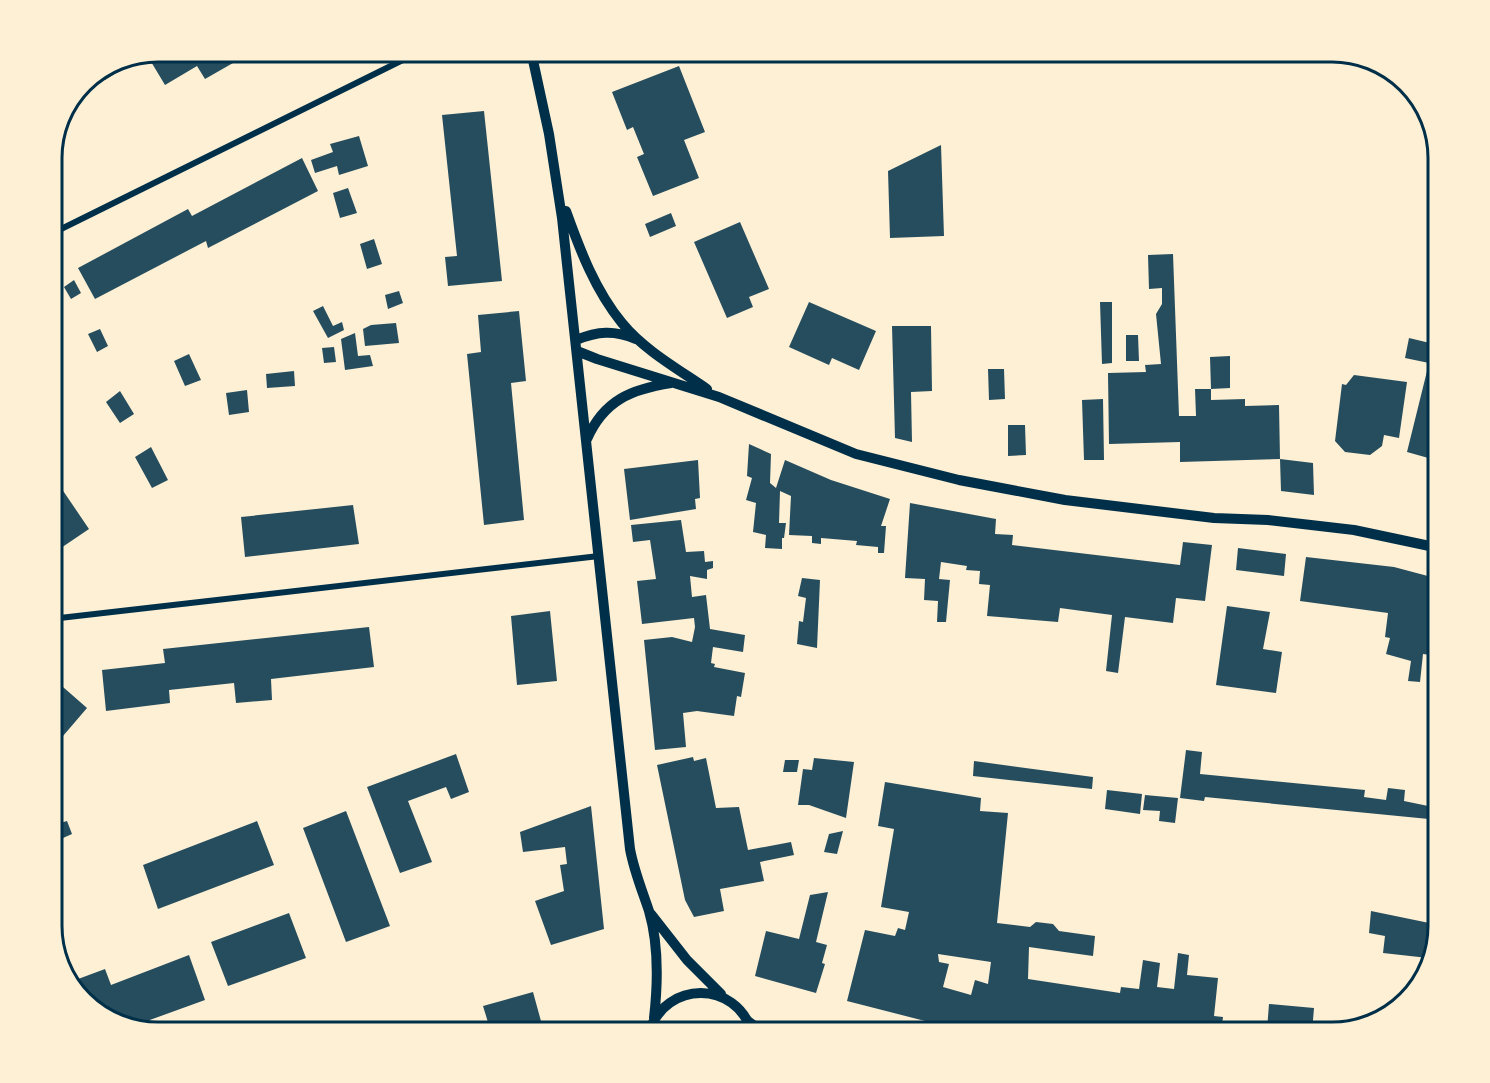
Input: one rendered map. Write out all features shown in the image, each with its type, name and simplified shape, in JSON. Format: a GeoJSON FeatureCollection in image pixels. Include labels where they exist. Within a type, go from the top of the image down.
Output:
{"type":"FeatureCollection","features":[{"type":"Feature","properties":{"kind":"street"},"geometry":{"type":"LineString","coordinates":[[62,229],[399,62]]}},
{"type":"Feature","properties":{"kind":"street"},"geometry":{"type":"LineString","coordinates":[[533,62],[559,191],[630,849],[634,871],[648,911],[657,964],[653,1022]]}},
{"type":"Feature","properties":{"kind":"street"},"geometry":{"type":"LineString","coordinates":[[559,191],[582,256],[596,283],[623,324],[639,340],[719,398]]}},
{"type":"Feature","properties":{"kind":"street"},"geometry":{"type":"LineString","coordinates":[[577,345],[601,332],[614,332],[639,340]]}},
{"type":"Feature","properties":{"kind":"street"},"geometry":{"type":"LineString","coordinates":[[577,345],[616,366],[676,382],[856,454],[959,480],[1065,500],[1214,518],[1268,520],[1354,530],[1428,546]]}},
{"type":"Feature","properties":{"kind":"street"},"geometry":{"type":"LineString","coordinates":[[587,439],[600,414],[619,397],[646,387],[676,382]]}},
{"type":"Feature","properties":{"kind":"street"},"geometry":{"type":"LineString","coordinates":[[62,618],[599,556]]}},
{"type":"Feature","properties":{"kind":"street"},"geometry":{"type":"LineString","coordinates":[[648,911],[687,960],[753,1022]]}},
{"type":"Feature","properties":{"kind":"street"},"geometry":{"type":"LineString","coordinates":[[654,1018],[669,1002],[689,993],[704,992],[725,998]]}},
{"type":"Feature","properties":{"kind":"street"},"geometry":{"type":"LineString","coordinates":[[746,1017],[748,1022]]}},
{"type":"Feature","properties":{"kind":"building"},"geometry":{"type":"Polygon","coordinates":[[[151,62],[235,62],[205,79],[197,66],[165,85],[151,62]]]}},
{"type":"Feature","properties":{"kind":"building"},"geometry":{"type":"Polygon","coordinates":[[[679,66],[705,132],[684,140],[699,178],[653,196],[637,157],[644,154],[633,127],[627,130],[612,92],[679,66]]]}},
{"type":"Feature","properties":{"kind":"building"},"geometry":{"type":"Polygon","coordinates":[[[124,68],[105,80],[104,78],[124,68]]]}},
{"type":"Feature","properties":{"kind":"building"},"geometry":{"type":"Polygon","coordinates":[[[484,111],[502,281],[448,286],[445,257],[457,256],[442,115],[484,111]]]}},
{"type":"Feature","properties":{"kind":"building"},"geometry":{"type":"Polygon","coordinates":[[[359,136],[368,166],[339,175],[337,166],[315,173],[311,160],[333,152],[330,144],[359,136]]]}},
{"type":"Feature","properties":{"kind":"building"},"geometry":{"type":"Polygon","coordinates":[[[941,145],[944,236],[890,238],[888,171],[941,145]]]}},
{"type":"Feature","properties":{"kind":"building"},"geometry":{"type":"Polygon","coordinates":[[[302,158],[318,191],[208,248],[206,241],[95,299],[78,268],[188,209],[192,216],[302,158]]]}},
{"type":"Feature","properties":{"kind":"building"},"geometry":{"type":"Polygon","coordinates":[[[348,188],[357,213],[340,218],[333,193],[348,188]]]}},
{"type":"Feature","properties":{"kind":"building"},"geometry":{"type":"Polygon","coordinates":[[[671,213],[676,226],[650,237],[645,224],[671,213]]]}},
{"type":"Feature","properties":{"kind":"building"},"geometry":{"type":"Polygon","coordinates":[[[740,222],[769,289],[749,297],[753,307],[727,318],[694,242],[740,222]]]}},
{"type":"Feature","properties":{"kind":"building"},"geometry":{"type":"Polygon","coordinates":[[[374,239],[382,264],[367,269],[360,244],[374,239]]]}},
{"type":"Feature","properties":{"kind":"building"},"geometry":{"type":"Polygon","coordinates":[[[1173,254],[1179,416],[1196,416],[1195,389],[1211,389],[1211,400],[1245,399],[1245,406],[1279,405],[1280,459],[1180,462],[1180,442],[1109,444],[1108,373],[1146,372],[1145,365],[1161,364],[1156,314],[1162,304],[1162,288],[1149,289],[1148,255],[1173,254]]]}},
{"type":"Feature","properties":{"kind":"building"},"geometry":{"type":"Polygon","coordinates":[[[74,280],[81,293],[71,299],[64,287],[74,280]]]}},
{"type":"Feature","properties":{"kind":"building"},"geometry":{"type":"Polygon","coordinates":[[[399,291],[403,303],[388,309],[385,295],[399,291]]]}},
{"type":"Feature","properties":{"kind":"building"},"geometry":{"type":"Polygon","coordinates":[[[809,302],[876,331],[859,370],[832,358],[829,365],[789,347],[809,302]]]}},
{"type":"Feature","properties":{"kind":"building"},"geometry":{"type":"Polygon","coordinates":[[[1100,302],[1112,302],[1112,363],[1102,364],[1100,302]]]}},
{"type":"Feature","properties":{"kind":"building"},"geometry":{"type":"Polygon","coordinates":[[[323,306],[333,326],[342,322],[344,330],[328,338],[313,311],[323,306]]]}},
{"type":"Feature","properties":{"kind":"building"},"geometry":{"type":"Polygon","coordinates":[[[519,311],[526,381],[511,383],[524,520],[484,525],[467,354],[481,352],[478,315],[519,311]]]}},
{"type":"Feature","properties":{"kind":"building"},"geometry":{"type":"Polygon","coordinates":[[[396,323],[399,343],[365,346],[363,329],[371,325],[396,323]]]}},
{"type":"Feature","properties":{"kind":"building"},"geometry":{"type":"Polygon","coordinates":[[[892,326],[931,326],[932,391],[911,392],[912,442],[895,438],[892,326]]]}},
{"type":"Feature","properties":{"kind":"building"},"geometry":{"type":"Polygon","coordinates":[[[100,329],[108,346],[97,352],[88,334],[100,329]]]}},
{"type":"Feature","properties":{"kind":"building"},"geometry":{"type":"Polygon","coordinates":[[[355,333],[358,356],[370,355],[373,366],[345,370],[341,339],[355,333]]]}},
{"type":"Feature","properties":{"kind":"building"},"geometry":{"type":"Polygon","coordinates":[[[1126,335],[1138,335],[1139,361],[1126,361],[1126,335]]]}},
{"type":"Feature","properties":{"kind":"building"},"geometry":{"type":"Polygon","coordinates":[[[1409,338],[1428,343],[1428,363],[1405,358],[1409,338]]]}},
{"type":"Feature","properties":{"kind":"building"},"geometry":{"type":"Polygon","coordinates":[[[334,347],[336,362],[324,363],[322,348],[334,347]]]}},
{"type":"Feature","properties":{"kind":"building"},"geometry":{"type":"Polygon","coordinates":[[[189,354],[201,380],[185,386],[174,361],[189,354]]]}},
{"type":"Feature","properties":{"kind":"building"},"geometry":{"type":"Polygon","coordinates":[[[1230,356],[1230,388],[1211,389],[1210,357],[1230,356]]]}},
{"type":"Feature","properties":{"kind":"building"},"geometry":{"type":"Polygon","coordinates":[[[1428,367],[1428,458],[1407,452],[1428,367]]]}},
{"type":"Feature","properties":{"kind":"building"},"geometry":{"type":"Polygon","coordinates":[[[988,369],[1004,369],[1005,399],[989,400],[988,369]]]}},
{"type":"Feature","properties":{"kind":"building"},"geometry":{"type":"Polygon","coordinates":[[[294,371],[295,386],[267,388],[266,374],[294,371]]]}},
{"type":"Feature","properties":{"kind":"building"},"geometry":{"type":"Polygon","coordinates":[[[1354,375],[1407,382],[1399,438],[1384,435],[1382,446],[1370,455],[1345,452],[1335,441],[1342,384],[1346,385],[1354,375]]]}},
{"type":"Feature","properties":{"kind":"building"},"geometry":{"type":"Polygon","coordinates":[[[247,390],[249,412],[229,415],[226,393],[247,390]]]}},
{"type":"Feature","properties":{"kind":"building"},"geometry":{"type":"Polygon","coordinates":[[[120,391],[134,414],[120,423],[106,402],[120,391]]]}},
{"type":"Feature","properties":{"kind":"building"},"geometry":{"type":"Polygon","coordinates":[[[1103,399],[1104,460],[1084,460],[1082,400],[1103,399]]]}},
{"type":"Feature","properties":{"kind":"building"},"geometry":{"type":"Polygon","coordinates":[[[1008,425],[1025,425],[1026,455],[1008,456],[1008,425]]]}},
{"type":"Feature","properties":{"kind":"building"},"geometry":{"type":"Polygon","coordinates":[[[749,444],[771,454],[770,483],[776,488],[785,460],[831,480],[890,499],[881,526],[886,526],[884,553],[878,553],[878,547],[856,545],[857,541],[821,538],[821,544],[812,543],[812,536],[789,535],[791,496],[780,491],[779,523],[786,523],[782,549],[765,548],[766,535],[753,532],[756,503],[746,500],[752,478],[747,476],[749,444]]]}},
{"type":"Feature","properties":{"kind":"building"},"geometry":{"type":"Polygon","coordinates":[[[151,447],[168,480],[152,488],[135,457],[151,447]]]}},
{"type":"Feature","properties":{"kind":"building"},"geometry":{"type":"Polygon","coordinates":[[[1280,459],[1313,463],[1314,495],[1281,491],[1280,459]]]}},
{"type":"Feature","properties":{"kind":"building"},"geometry":{"type":"Polygon","coordinates":[[[698,460],[700,498],[695,499],[696,509],[630,520],[624,469],[698,460]]]}},
{"type":"Feature","properties":{"kind":"building"},"geometry":{"type":"Polygon","coordinates":[[[62,489],[89,529],[62,547],[62,489]]]}},
{"type":"Feature","properties":{"kind":"building"},"geometry":{"type":"Polygon","coordinates":[[[910,503],[996,519],[995,534],[1013,535],[1012,545],[1180,565],[1183,542],[1212,545],[1205,601],[1176,598],[1173,623],[1125,617],[1118,673],[1106,671],[1112,615],[1060,608],[1058,622],[987,616],[990,585],[979,584],[980,571],[966,570],[967,566],[941,562],[939,579],[950,580],[946,622],[937,622],[938,601],[924,600],[925,579],[905,578],[910,503]]]}},
{"type":"Feature","properties":{"kind":"building"},"geometry":{"type":"Polygon","coordinates":[[[353,505],[359,544],[245,557],[241,517],[353,505]]]}},
{"type":"Feature","properties":{"kind":"building"},"geometry":{"type":"Polygon","coordinates":[[[681,520],[686,552],[704,551],[705,562],[713,561],[713,568],[707,570],[707,579],[690,576],[692,597],[706,595],[710,629],[745,635],[743,652],[713,647],[711,663],[715,664],[714,667],[745,673],[741,697],[737,696],[734,716],[697,711],[683,713],[686,747],[655,750],[644,640],[672,637],[692,642],[695,627],[694,618],[642,624],[637,581],[656,579],[650,540],[633,542],[631,525],[681,520]]]}},
{"type":"Feature","properties":{"kind":"building"},"geometry":{"type":"Polygon","coordinates":[[[1238,548],[1286,554],[1284,576],[1236,570],[1238,548]]]}},
{"type":"Feature","properties":{"kind":"building"},"geometry":{"type":"Polygon","coordinates":[[[1306,557],[1394,567],[1428,576],[1428,655],[1423,654],[1420,682],[1408,681],[1411,661],[1386,654],[1390,638],[1385,637],[1388,613],[1300,601],[1306,557]]]}},
{"type":"Feature","properties":{"kind":"building"},"geometry":{"type":"Polygon","coordinates":[[[802,578],[820,580],[817,648],[797,644],[799,621],[803,622],[806,598],[798,596],[802,578]]]}},
{"type":"Feature","properties":{"kind":"building"},"geometry":{"type":"Polygon","coordinates":[[[1227,606],[1270,612],[1263,649],[1282,652],[1276,693],[1216,685],[1227,606]]]}},
{"type":"Feature","properties":{"kind":"building"},"geometry":{"type":"Polygon","coordinates":[[[550,611],[557,681],[517,685],[511,616],[550,611]]]}},
{"type":"Feature","properties":{"kind":"building"},"geometry":{"type":"Polygon","coordinates":[[[369,627],[374,667],[271,679],[272,700],[236,703],[234,683],[169,690],[170,703],[106,711],[102,670],[165,663],[163,649],[369,627]]]}},
{"type":"Feature","properties":{"kind":"building"},"geometry":{"type":"Polygon","coordinates":[[[62,686],[87,708],[62,737],[62,686]]]}},
{"type":"Feature","properties":{"kind":"building"},"geometry":{"type":"Polygon","coordinates":[[[1186,750],[1202,752],[1200,774],[1365,790],[1364,797],[1386,800],[1388,788],[1405,790],[1404,801],[1428,806],[1428,819],[1205,797],[1204,801],[1180,798],[1186,750]]]}},
{"type":"Feature","properties":{"kind":"building"},"geometry":{"type":"Polygon","coordinates":[[[456,754],[469,792],[451,799],[446,787],[408,801],[432,862],[400,873],[367,787],[456,754]]]}},
{"type":"Feature","properties":{"kind":"building"},"geometry":{"type":"Polygon","coordinates":[[[693,757],[694,761],[706,758],[716,808],[739,807],[748,850],[791,842],[794,855],[760,862],[764,881],[720,889],[724,911],[694,917],[685,900],[657,765],[693,757]]]}},
{"type":"Feature","properties":{"kind":"building"},"geometry":{"type":"Polygon","coordinates":[[[814,758],[854,762],[846,818],[809,805],[798,805],[803,769],[812,770],[814,758]]]}},
{"type":"Feature","properties":{"kind":"building"},"geometry":{"type":"Polygon","coordinates":[[[785,760],[799,760],[797,772],[783,772],[785,760]]]}},
{"type":"Feature","properties":{"kind":"building"},"geometry":{"type":"Polygon","coordinates":[[[974,761],[1093,777],[1092,789],[973,776],[974,761]]]}},
{"type":"Feature","properties":{"kind":"building"},"geometry":{"type":"Polygon","coordinates":[[[885,782],[981,798],[980,811],[1008,813],[997,923],[1030,927],[1036,922],[1053,924],[1059,931],[1095,936],[1093,956],[1029,947],[1028,979],[1120,993],[1121,987],[1139,989],[1143,960],[1160,963],[1157,987],[1174,989],[1178,953],[1189,955],[1187,975],[1218,978],[1214,1016],[1223,1017],[1222,1022],[929,1022],[847,1001],[865,930],[895,936],[898,928],[905,930],[909,912],[881,907],[894,829],[878,826],[885,782]],[[938,954],[939,962],[949,964],[943,987],[971,995],[975,980],[988,984],[991,962],[938,954]]]}},
{"type":"Feature","properties":{"kind":"building"},"geometry":{"type":"Polygon","coordinates":[[[1107,790],[1142,794],[1140,814],[1105,809],[1107,790]]]}},
{"type":"Feature","properties":{"kind":"building"},"geometry":{"type":"Polygon","coordinates":[[[1145,795],[1178,798],[1175,823],[1159,821],[1160,811],[1143,810],[1145,795]]]}},
{"type":"Feature","properties":{"kind":"building"},"geometry":{"type":"Polygon","coordinates":[[[591,806],[604,929],[551,945],[535,901],[564,891],[560,865],[567,864],[565,847],[523,852],[520,832],[591,806]]]}},
{"type":"Feature","properties":{"kind":"building"},"geometry":{"type":"Polygon","coordinates":[[[346,811],[390,926],[346,942],[303,828],[346,811]]]}},
{"type":"Feature","properties":{"kind":"building"},"geometry":{"type":"Polygon","coordinates":[[[67,821],[72,834],[63,838],[62,836],[62,822],[67,821]]]}},
{"type":"Feature","properties":{"kind":"building"},"geometry":{"type":"Polygon","coordinates":[[[257,821],[274,865],[158,909],[143,865],[257,821]]]}},
{"type":"Feature","properties":{"kind":"building"},"geometry":{"type":"Polygon","coordinates":[[[843,831],[837,854],[824,852],[829,834],[843,831]]]}},
{"type":"Feature","properties":{"kind":"building"},"geometry":{"type":"Polygon","coordinates":[[[828,892],[816,942],[827,945],[822,963],[825,964],[816,993],[755,976],[766,931],[799,939],[810,895],[828,892]]]}},
{"type":"Feature","properties":{"kind":"building"},"geometry":{"type":"Polygon","coordinates":[[[1371,911],[1428,923],[1428,938],[1422,957],[1383,953],[1385,936],[1369,933],[1371,911]]]}},
{"type":"Feature","properties":{"kind":"building"},"geometry":{"type":"Polygon","coordinates":[[[289,913],[306,958],[228,986],[211,942],[289,913]]]}},
{"type":"Feature","properties":{"kind":"building"},"geometry":{"type":"Polygon","coordinates":[[[189,955],[205,1000],[145,1021],[109,1009],[99,1002],[78,979],[105,969],[111,985],[189,955]]]}},
{"type":"Feature","properties":{"kind":"building"},"geometry":{"type":"Polygon","coordinates":[[[533,992],[541,1022],[488,1022],[483,1006],[533,992]]]}},
{"type":"Feature","properties":{"kind":"building"},"geometry":{"type":"Polygon","coordinates":[[[1269,1004],[1314,1008],[1313,1022],[1268,1022],[1269,1004]]]}}]}
